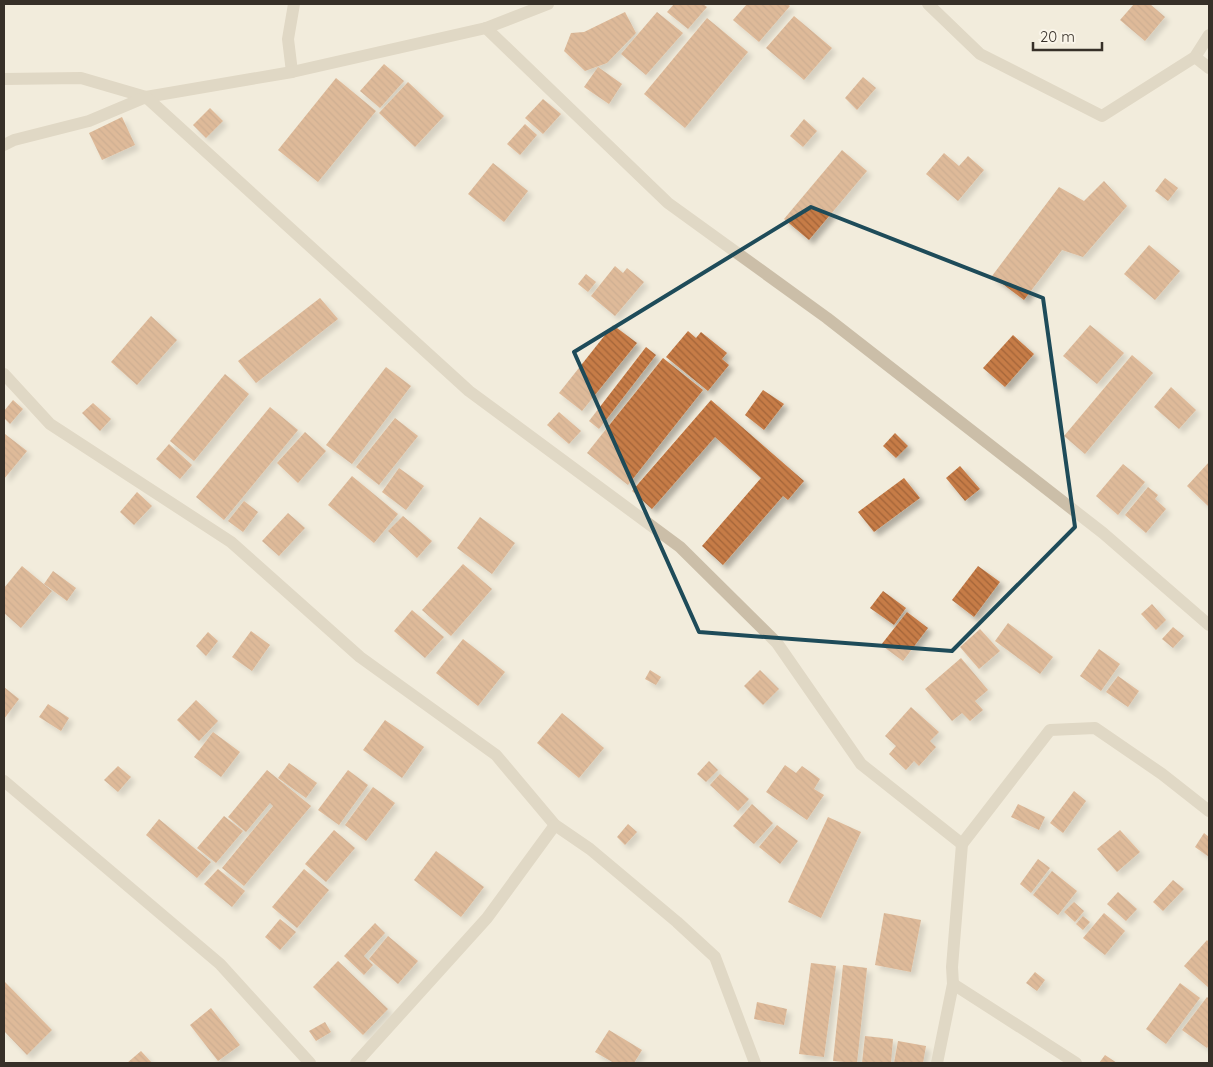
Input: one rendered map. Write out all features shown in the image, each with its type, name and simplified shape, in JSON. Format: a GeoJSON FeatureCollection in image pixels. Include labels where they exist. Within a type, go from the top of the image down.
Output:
{"type":"FeatureCollection","features":[{"type":"Feature","properties":{"kind":"street"},"geometry":{"type":"LineString","coordinates":[[292,72],[288,39],[294,4]]}},
{"type":"Feature","properties":{"kind":"street"},"geometry":{"type":"LineString","coordinates":[[4,145],[14,140],[89,120],[146,96],[292,72],[486,28],[548,4]]}},
{"type":"Feature","properties":{"kind":"street"},"geometry":{"type":"LineString","coordinates":[[928,4],[980,54],[1102,116],[1195,57],[1209,35]]}},
{"type":"Feature","properties":{"kind":"street"},"geometry":{"type":"LineString","coordinates":[[486,28],[668,204],[827,318],[1103,533],[1209,625]]}},
{"type":"Feature","properties":{"kind":"street"},"geometry":{"type":"LineString","coordinates":[[1195,57],[1209,68]]}},
{"type":"Feature","properties":{"kind":"street"},"geometry":{"type":"LineString","coordinates":[[4,79],[81,78],[146,96],[469,391],[680,547],[777,643],[860,764],[962,844]]}},
{"type":"Feature","properties":{"kind":"street"},"geometry":{"type":"LineString","coordinates":[[4,374],[50,424],[231,542],[360,658],[496,755],[555,825],[612,868],[677,922],[715,957],[755,1063]]}},
{"type":"Feature","properties":{"kind":"street"},"geometry":{"type":"LineString","coordinates":[[937,1063],[953,984],[952,967],[962,844],[1050,730],[1095,728],[1162,774],[1209,811]]}},
{"type":"Feature","properties":{"kind":"street"},"geometry":{"type":"LineString","coordinates":[[4,781],[220,964],[310,1063]]}},
{"type":"Feature","properties":{"kind":"street"},"geometry":{"type":"LineString","coordinates":[[356,1063],[487,918],[555,825]]}},
{"type":"Feature","properties":{"kind":"street"},"geometry":{"type":"LineString","coordinates":[[953,984],[1076,1063]]}},
{"type":"Feature","properties":{"kind":"highlighted area"},"geometry":{"type":"Polygon","coordinates":[[[811,207],[1043,298],[1075,527],[952,651],[699,632],[574,352],[811,207]]]}},
{"type":"Feature","properties":{"kind":"building"},"geometry":{"type":"Polygon","coordinates":[[[674,4],[703,4],[707,7],[688,29],[667,12],[674,4]]]}},
{"type":"Feature","properties":{"kind":"building"},"geometry":{"type":"Polygon","coordinates":[[[747,4],[787,4],[790,6],[759,42],[733,20],[747,4]]]}},
{"type":"Feature","properties":{"kind":"building"},"geometry":{"type":"Polygon","coordinates":[[[1134,4],[1150,4],[1165,17],[1145,41],[1120,20],[1134,4]]]}},
{"type":"Feature","properties":{"kind":"building"},"geometry":{"type":"Polygon","coordinates":[[[625,12],[636,33],[607,63],[585,71],[564,51],[571,33],[584,32],[625,12]]]}},
{"type":"Feature","properties":{"kind":"building"},"geometry":{"type":"Polygon","coordinates":[[[657,12],[683,33],[646,75],[621,54],[657,12]]]}},
{"type":"Feature","properties":{"kind":"building"},"geometry":{"type":"Polygon","coordinates":[[[794,16],[832,48],[804,80],[766,48],[794,16]]]}},
{"type":"Feature","properties":{"kind":"building"},"geometry":{"type":"Polygon","coordinates":[[[707,18],[748,52],[685,128],[644,94],[707,18]]]}},
{"type":"Feature","properties":{"kind":"building"},"geometry":{"type":"Polygon","coordinates":[[[384,64],[404,81],[380,108],[360,91],[384,64]]]}},
{"type":"Feature","properties":{"kind":"building"},"geometry":{"type":"Polygon","coordinates":[[[598,67],[622,84],[609,104],[584,87],[598,67]]]}},
{"type":"Feature","properties":{"kind":"building"},"geometry":{"type":"Polygon","coordinates":[[[863,77],[876,88],[857,110],[845,98],[863,77]]]}},
{"type":"Feature","properties":{"kind":"building"},"geometry":{"type":"Polygon","coordinates":[[[336,78],[376,111],[318,182],[278,150],[336,78]]]}},
{"type":"Feature","properties":{"kind":"building"},"geometry":{"type":"Polygon","coordinates":[[[408,82],[444,116],[415,147],[379,113],[408,82]]]}},
{"type":"Feature","properties":{"kind":"building"},"geometry":{"type":"Polygon","coordinates":[[[543,99],[561,114],[543,134],[525,118],[543,99]]]}},
{"type":"Feature","properties":{"kind":"building"},"geometry":{"type":"Polygon","coordinates":[[[210,108],[223,121],[206,138],[193,125],[210,108]]]}},
{"type":"Feature","properties":{"kind":"building"},"geometry":{"type":"Polygon","coordinates":[[[122,117],[135,145],[102,160],[89,133],[122,117]]]}},
{"type":"Feature","properties":{"kind":"building"},"geometry":{"type":"Polygon","coordinates":[[[804,119],[817,131],[803,147],[790,136],[804,119]]]}},
{"type":"Feature","properties":{"kind":"building"},"geometry":{"type":"Polygon","coordinates":[[[525,124],[537,135],[520,155],[507,144],[525,124]]]}},
{"type":"Feature","properties":{"kind":"building"},"geometry":{"type":"Polygon","coordinates":[[[842,150],[867,171],[809,240],[784,219],[842,150]]]}},
{"type":"Feature","properties":{"kind":"building"},"geometry":{"type":"Polygon","coordinates":[[[944,153],[959,166],[968,156],[984,170],[958,201],[926,174],[944,153]]]}},
{"type":"Feature","properties":{"kind":"building"},"geometry":{"type":"Polygon","coordinates":[[[493,163],[528,191],[504,222],[468,194],[493,163]]]}},
{"type":"Feature","properties":{"kind":"building"},"geometry":{"type":"Polygon","coordinates":[[[1165,178],[1178,188],[1168,201],[1155,191],[1165,178]]]}},
{"type":"Feature","properties":{"kind":"building"},"geometry":{"type":"Polygon","coordinates":[[[1104,181],[1127,206],[1083,257],[1062,250],[1024,300],[992,276],[1059,187],[1084,201],[1104,181]]]}},
{"type":"Feature","properties":{"kind":"building"},"geometry":{"type":"Polygon","coordinates":[[[1149,245],[1180,271],[1155,300],[1124,274],[1149,245]]]}},
{"type":"Feature","properties":{"kind":"building"},"geometry":{"type":"Polygon","coordinates":[[[615,266],[623,273],[627,268],[644,282],[615,316],[591,296],[615,266]]]}},
{"type":"Feature","properties":{"kind":"building"},"geometry":{"type":"Polygon","coordinates":[[[586,274],[596,282],[588,292],[578,284],[586,274]]]}},
{"type":"Feature","properties":{"kind":"building"},"geometry":{"type":"Polygon","coordinates":[[[320,298],[338,319],[256,383],[238,361],[320,298]]]}},
{"type":"Feature","properties":{"kind":"building"},"geometry":{"type":"Polygon","coordinates":[[[151,316],[177,340],[137,385],[111,362],[151,316]]]}},
{"type":"Feature","properties":{"kind":"building"},"geometry":{"type":"Polygon","coordinates":[[[613,325],[637,343],[582,411],[559,393],[613,325]]]}},
{"type":"Feature","properties":{"kind":"building"},"geometry":{"type":"Polygon","coordinates":[[[1090,325],[1124,353],[1097,384],[1063,356],[1090,325]]]}},
{"type":"Feature","properties":{"kind":"building"},"geometry":{"type":"Polygon","coordinates":[[[688,331],[696,338],[701,332],[727,353],[722,359],[729,365],[708,391],[666,357],[688,331]]]}},
{"type":"Feature","properties":{"kind":"building"},"geometry":{"type":"Polygon","coordinates":[[[1013,335],[1034,354],[1005,387],[983,368],[1013,335]]]}},
{"type":"Feature","properties":{"kind":"building"},"geometry":{"type":"Polygon","coordinates":[[[646,347],[656,355],[599,429],[589,421],[646,347]]]}},
{"type":"Feature","properties":{"kind":"building"},"geometry":{"type":"Polygon","coordinates":[[[1132,355],[1153,373],[1085,454],[1064,436],[1132,355]]]}},
{"type":"Feature","properties":{"kind":"building"},"geometry":{"type":"Polygon","coordinates":[[[663,358],[703,390],[628,485],[587,453],[663,358]]]}},
{"type":"Feature","properties":{"kind":"building"},"geometry":{"type":"Polygon","coordinates":[[[386,367],[411,386],[352,464],[326,445],[386,367]]]}},
{"type":"Feature","properties":{"kind":"building"},"geometry":{"type":"Polygon","coordinates":[[[225,374],[249,394],[194,461],[170,441],[225,374]]]}},
{"type":"Feature","properties":{"kind":"building"},"geometry":{"type":"Polygon","coordinates":[[[1171,387],[1196,410],[1179,429],[1154,407],[1171,387]]]}},
{"type":"Feature","properties":{"kind":"building"},"geometry":{"type":"Polygon","coordinates":[[[763,390],[784,404],[764,430],[745,415],[763,390]]]}},
{"type":"Feature","properties":{"kind":"building"},"geometry":{"type":"Polygon","coordinates":[[[13,400],[23,409],[10,424],[4,418],[4,411],[13,400]]]}},
{"type":"Feature","properties":{"kind":"building"},"geometry":{"type":"Polygon","coordinates":[[[711,400],[804,481],[788,500],[783,496],[723,565],[702,546],[761,478],[715,437],[652,509],[632,491],[711,400]]]}},
{"type":"Feature","properties":{"kind":"building"},"geometry":{"type":"Polygon","coordinates":[[[93,403],[111,419],[100,431],[82,413],[93,403]]]}},
{"type":"Feature","properties":{"kind":"building"},"geometry":{"type":"Polygon","coordinates":[[[270,407],[298,430],[224,520],[196,497],[270,407]]]}},
{"type":"Feature","properties":{"kind":"building"},"geometry":{"type":"Polygon","coordinates":[[[559,412],[581,431],[569,444],[547,425],[559,412]]]}},
{"type":"Feature","properties":{"kind":"building"},"geometry":{"type":"Polygon","coordinates":[[[395,418],[418,436],[379,485],[356,467],[395,418]]]}},
{"type":"Feature","properties":{"kind":"building"},"geometry":{"type":"Polygon","coordinates":[[[305,432],[326,451],[298,483],[277,463],[305,432]]]}},
{"type":"Feature","properties":{"kind":"building"},"geometry":{"type":"Polygon","coordinates":[[[895,433],[908,446],[896,458],[883,446],[895,433]]]}},
{"type":"Feature","properties":{"kind":"building"},"geometry":{"type":"Polygon","coordinates":[[[5,434],[27,451],[4,479],[4,436],[5,434]]]}},
{"type":"Feature","properties":{"kind":"building"},"geometry":{"type":"Polygon","coordinates":[[[169,444],[192,465],[180,479],[156,459],[169,444]]]}},
{"type":"Feature","properties":{"kind":"building"},"geometry":{"type":"Polygon","coordinates":[[[1209,462],[1209,506],[1208,506],[1187,486],[1209,462]]]}},
{"type":"Feature","properties":{"kind":"building"},"geometry":{"type":"Polygon","coordinates":[[[1123,464],[1145,482],[1118,515],[1096,496],[1123,464]]]}},
{"type":"Feature","properties":{"kind":"building"},"geometry":{"type":"Polygon","coordinates":[[[960,466],[980,489],[965,501],[946,478],[960,466]]]}},
{"type":"Feature","properties":{"kind":"building"},"geometry":{"type":"Polygon","coordinates":[[[399,468],[424,486],[406,510],[382,492],[399,468]]]}},
{"type":"Feature","properties":{"kind":"building"},"geometry":{"type":"Polygon","coordinates":[[[352,476],[398,514],[374,543],[328,505],[352,476]]]}},
{"type":"Feature","properties":{"kind":"building"},"geometry":{"type":"Polygon","coordinates":[[[904,478],[920,498],[874,532],[858,512],[904,478]]]}},
{"type":"Feature","properties":{"kind":"building"},"geometry":{"type":"Polygon","coordinates":[[[1148,487],[1158,495],[1155,499],[1166,509],[1146,533],[1125,515],[1148,487]]]}},
{"type":"Feature","properties":{"kind":"building"},"geometry":{"type":"Polygon","coordinates":[[[137,492],[152,506],[134,525],[120,512],[137,492]]]}},
{"type":"Feature","properties":{"kind":"building"},"geometry":{"type":"Polygon","coordinates":[[[244,501],[258,512],[243,532],[228,521],[244,501]]]}},
{"type":"Feature","properties":{"kind":"building"},"geometry":{"type":"Polygon","coordinates":[[[288,513],[305,528],[279,556],[262,541],[288,513]]]}},
{"type":"Feature","properties":{"kind":"building"},"geometry":{"type":"Polygon","coordinates":[[[403,516],[432,541],[417,558],[388,531],[403,516]]]}},
{"type":"Feature","properties":{"kind":"building"},"geometry":{"type":"Polygon","coordinates":[[[480,517],[515,543],[492,574],[457,548],[480,517]]]}},
{"type":"Feature","properties":{"kind":"building"},"geometry":{"type":"Polygon","coordinates":[[[463,564],[492,589],[451,636],[422,610],[463,564]]]}},
{"type":"Feature","properties":{"kind":"building"},"geometry":{"type":"Polygon","coordinates":[[[22,566],[52,591],[21,628],[4,613],[4,588],[22,566]]]}},
{"type":"Feature","properties":{"kind":"building"},"geometry":{"type":"Polygon","coordinates":[[[978,566],[1000,582],[974,617],[952,600],[978,566]]]}},
{"type":"Feature","properties":{"kind":"building"},"geometry":{"type":"Polygon","coordinates":[[[53,571],[76,588],[67,601],[44,584],[53,571]]]}},
{"type":"Feature","properties":{"kind":"building"},"geometry":{"type":"Polygon","coordinates":[[[883,591],[906,608],[894,625],[870,608],[883,591]]]}},
{"type":"Feature","properties":{"kind":"building"},"geometry":{"type":"Polygon","coordinates":[[[1152,604],[1166,620],[1156,630],[1141,614],[1152,604]]]}},
{"type":"Feature","properties":{"kind":"building"},"geometry":{"type":"Polygon","coordinates":[[[412,610],[444,637],[425,658],[394,631],[412,610]]]}},
{"type":"Feature","properties":{"kind":"building"},"geometry":{"type":"Polygon","coordinates":[[[907,612],[928,628],[903,661],[881,645],[907,612]]]}},
{"type":"Feature","properties":{"kind":"building"},"geometry":{"type":"Polygon","coordinates":[[[1008,623],[1053,657],[1040,674],[995,641],[1008,623]]]}},
{"type":"Feature","properties":{"kind":"building"},"geometry":{"type":"Polygon","coordinates":[[[1173,627],[1184,636],[1173,648],[1162,639],[1173,627]]]}},
{"type":"Feature","properties":{"kind":"building"},"geometry":{"type":"Polygon","coordinates":[[[980,629],[1000,651],[979,669],[960,647],[980,629]]]}},
{"type":"Feature","properties":{"kind":"building"},"geometry":{"type":"Polygon","coordinates":[[[251,631],[270,645],[252,671],[232,657],[251,631]]]}},
{"type":"Feature","properties":{"kind":"building"},"geometry":{"type":"Polygon","coordinates":[[[208,632],[218,641],[206,656],[196,646],[208,632]]]}},
{"type":"Feature","properties":{"kind":"building"},"geometry":{"type":"Polygon","coordinates":[[[463,639],[505,672],[478,706],[436,673],[463,639]]]}},
{"type":"Feature","properties":{"kind":"building"},"geometry":{"type":"Polygon","coordinates":[[[1099,649],[1120,664],[1101,691],[1080,676],[1099,649]]]}},
{"type":"Feature","properties":{"kind":"building"},"geometry":{"type":"Polygon","coordinates":[[[961,658],[988,690],[975,701],[983,710],[970,721],[962,713],[952,721],[925,689],[961,658]]]}},
{"type":"Feature","properties":{"kind":"building"},"geometry":{"type":"Polygon","coordinates":[[[650,670],[661,677],[656,685],[645,679],[650,670]]]}},
{"type":"Feature","properties":{"kind":"building"},"geometry":{"type":"Polygon","coordinates":[[[760,670],[779,689],[763,705],[744,686],[760,670]]]}},
{"type":"Feature","properties":{"kind":"building"},"geometry":{"type":"Polygon","coordinates":[[[1118,676],[1139,691],[1128,707],[1106,692],[1118,676]]]}},
{"type":"Feature","properties":{"kind":"building"},"geometry":{"type":"Polygon","coordinates":[[[4,687],[19,699],[4,719],[4,687]]]}},
{"type":"Feature","properties":{"kind":"building"},"geometry":{"type":"Polygon","coordinates":[[[196,700],[218,721],[199,741],[177,720],[196,700]]]}},
{"type":"Feature","properties":{"kind":"building"},"geometry":{"type":"Polygon","coordinates":[[[48,704],[69,718],[61,731],[39,717],[48,704]]]}},
{"type":"Feature","properties":{"kind":"building"},"geometry":{"type":"Polygon","coordinates":[[[911,707],[939,732],[930,741],[936,747],[919,766],[914,761],[906,770],[889,754],[896,746],[885,736],[911,707]]]}},
{"type":"Feature","properties":{"kind":"building"},"geometry":{"type":"Polygon","coordinates":[[[562,713],[604,748],[579,778],[537,743],[562,713]]]}},
{"type":"Feature","properties":{"kind":"building"},"geometry":{"type":"Polygon","coordinates":[[[385,720],[424,747],[402,778],[363,750],[385,720]]]}},
{"type":"Feature","properties":{"kind":"building"},"geometry":{"type":"Polygon","coordinates":[[[213,732],[240,752],[221,777],[194,757],[213,732]]]}},
{"type":"Feature","properties":{"kind":"building"},"geometry":{"type":"Polygon","coordinates":[[[709,761],[718,770],[706,782],[697,774],[709,761]]]}},
{"type":"Feature","properties":{"kind":"building"},"geometry":{"type":"Polygon","coordinates":[[[289,763],[317,783],[306,798],[278,778],[289,763]]]}},
{"type":"Feature","properties":{"kind":"building"},"geometry":{"type":"Polygon","coordinates":[[[785,765],[796,773],[802,766],[820,779],[814,789],[824,795],[807,820],[766,792],[785,765]]]}},
{"type":"Feature","properties":{"kind":"building"},"geometry":{"type":"Polygon","coordinates":[[[118,766],[131,777],[118,792],[104,780],[118,766]]]}},
{"type":"Feature","properties":{"kind":"building"},"geometry":{"type":"Polygon","coordinates":[[[267,770],[311,806],[244,886],[222,868],[273,806],[270,803],[246,832],[228,817],[267,770]]]}},
{"type":"Feature","properties":{"kind":"building"},"geometry":{"type":"Polygon","coordinates":[[[348,770],[368,785],[339,825],[318,810],[348,770]]]}},
{"type":"Feature","properties":{"kind":"building"},"geometry":{"type":"Polygon","coordinates":[[[720,774],[749,799],[738,811],[710,785],[720,774]]]}},
{"type":"Feature","properties":{"kind":"building"},"geometry":{"type":"Polygon","coordinates":[[[373,787],[395,803],[366,841],[345,825],[373,787]]]}},
{"type":"Feature","properties":{"kind":"building"},"geometry":{"type":"Polygon","coordinates":[[[1074,791],[1086,801],[1063,833],[1050,823],[1074,791]]]}},
{"type":"Feature","properties":{"kind":"building"},"geometry":{"type":"Polygon","coordinates":[[[752,804],[773,823],[754,844],[733,826],[752,804]]]}},
{"type":"Feature","properties":{"kind":"building"},"geometry":{"type":"Polygon","coordinates":[[[1018,804],[1045,817],[1039,830],[1011,817],[1018,804]]]}},
{"type":"Feature","properties":{"kind":"building"},"geometry":{"type":"Polygon","coordinates":[[[224,816],[243,831],[216,863],[197,848],[224,816]]]}},
{"type":"Feature","properties":{"kind":"building"},"geometry":{"type":"Polygon","coordinates":[[[828,817],[861,832],[821,918],[788,902],[828,817]]]}},
{"type":"Feature","properties":{"kind":"building"},"geometry":{"type":"Polygon","coordinates":[[[159,819],[211,862],[197,878],[146,835],[159,819]]]}},
{"type":"Feature","properties":{"kind":"building"},"geometry":{"type":"Polygon","coordinates":[[[628,824],[637,832],[625,845],[617,837],[628,824]]]}},
{"type":"Feature","properties":{"kind":"building"},"geometry":{"type":"Polygon","coordinates":[[[777,825],[798,841],[780,864],[759,847],[777,825]]]}},
{"type":"Feature","properties":{"kind":"building"},"geometry":{"type":"Polygon","coordinates":[[[334,830],[355,848],[326,882],[305,864],[334,830]]]}},
{"type":"Feature","properties":{"kind":"building"},"geometry":{"type":"Polygon","coordinates":[[[1120,830],[1140,852],[1117,872],[1097,849],[1120,830]]]}},
{"type":"Feature","properties":{"kind":"building"},"geometry":{"type":"Polygon","coordinates":[[[1204,833],[1209,837],[1209,857],[1195,847],[1204,833]]]}},
{"type":"Feature","properties":{"kind":"building"},"geometry":{"type":"Polygon","coordinates":[[[436,851],[484,887],[461,917],[414,880],[436,851]]]}},
{"type":"Feature","properties":{"kind":"building"},"geometry":{"type":"Polygon","coordinates":[[[1038,859],[1050,868],[1031,893],[1020,884],[1038,859]]]}},
{"type":"Feature","properties":{"kind":"building"},"geometry":{"type":"Polygon","coordinates":[[[218,869],[245,891],[232,907],[204,884],[218,869]]]}},
{"type":"Feature","properties":{"kind":"building"},"geometry":{"type":"Polygon","coordinates":[[[304,869],[329,890],[297,928],[272,907],[304,869]]]}},
{"type":"Feature","properties":{"kind":"building"},"geometry":{"type":"Polygon","coordinates":[[[1052,871],[1077,891],[1058,915],[1033,895],[1052,871]]]}},
{"type":"Feature","properties":{"kind":"building"},"geometry":{"type":"Polygon","coordinates":[[[1173,880],[1184,889],[1163,911],[1153,902],[1173,880]]]}},
{"type":"Feature","properties":{"kind":"building"},"geometry":{"type":"Polygon","coordinates":[[[1118,892],[1137,909],[1126,921],[1107,904],[1118,892]]]}},
{"type":"Feature","properties":{"kind":"building"},"geometry":{"type":"Polygon","coordinates":[[[1074,902],[1084,911],[1075,922],[1064,912],[1074,902]]]}},
{"type":"Feature","properties":{"kind":"building"},"geometry":{"type":"Polygon","coordinates":[[[884,913],[921,920],[911,972],[875,965],[884,913]]]}},
{"type":"Feature","properties":{"kind":"building"},"geometry":{"type":"Polygon","coordinates":[[[1104,913],[1125,931],[1105,955],[1083,938],[1104,913]]]}},
{"type":"Feature","properties":{"kind":"building"},"geometry":{"type":"Polygon","coordinates":[[[1083,916],[1090,922],[1083,930],[1076,924],[1083,916]]]}},
{"type":"Feature","properties":{"kind":"building"},"geometry":{"type":"Polygon","coordinates":[[[280,919],[296,932],[280,950],[265,937],[280,919]]]}},
{"type":"Feature","properties":{"kind":"building"},"geometry":{"type":"Polygon","coordinates":[[[375,923],[385,933],[364,956],[373,965],[364,975],[344,956],[375,923]]]}},
{"type":"Feature","properties":{"kind":"building"},"geometry":{"type":"Polygon","coordinates":[[[388,936],[418,961],[398,984],[369,959],[388,936]]]}},
{"type":"Feature","properties":{"kind":"building"},"geometry":{"type":"Polygon","coordinates":[[[1207,940],[1209,942],[1209,988],[1184,966],[1207,940]]]}},
{"type":"Feature","properties":{"kind":"building"},"geometry":{"type":"Polygon","coordinates":[[[338,961],[388,1009],[363,1035],[313,987],[338,961]]]}},
{"type":"Feature","properties":{"kind":"building"},"geometry":{"type":"Polygon","coordinates":[[[811,963],[836,966],[824,1057],[799,1054],[811,963]]]}},
{"type":"Feature","properties":{"kind":"building"},"geometry":{"type":"Polygon","coordinates":[[[843,965],[867,968],[857,1063],[833,1061],[843,965]]]}},
{"type":"Feature","properties":{"kind":"building"},"geometry":{"type":"Polygon","coordinates":[[[1035,972],[1045,980],[1037,991],[1026,983],[1035,972]]]}},
{"type":"Feature","properties":{"kind":"building"},"geometry":{"type":"Polygon","coordinates":[[[4,981],[52,1030],[27,1055],[4,1031],[4,981]]]}},
{"type":"Feature","properties":{"kind":"building"},"geometry":{"type":"Polygon","coordinates":[[[1180,983],[1200,998],[1166,1044],[1146,1029],[1180,983]]]}},
{"type":"Feature","properties":{"kind":"building"},"geometry":{"type":"Polygon","coordinates":[[[1207,997],[1209,999],[1209,1045],[1207,1048],[1182,1030],[1207,997]]]}},
{"type":"Feature","properties":{"kind":"building"},"geometry":{"type":"Polygon","coordinates":[[[757,1002],[787,1009],[784,1025],[754,1019],[757,1002]]]}},
{"type":"Feature","properties":{"kind":"building"},"geometry":{"type":"Polygon","coordinates":[[[211,1008],[240,1045],[218,1061],[190,1025],[211,1008]]]}},
{"type":"Feature","properties":{"kind":"building"},"geometry":{"type":"Polygon","coordinates":[[[325,1022],[331,1032],[316,1041],[309,1031],[325,1022]]]}},
{"type":"Feature","properties":{"kind":"building"},"geometry":{"type":"Polygon","coordinates":[[[609,1030],[642,1050],[634,1063],[614,1063],[595,1052],[609,1030]]]}},
{"type":"Feature","properties":{"kind":"building"},"geometry":{"type":"Polygon","coordinates":[[[865,1036],[893,1039],[891,1063],[862,1063],[865,1036]]]}},
{"type":"Feature","properties":{"kind":"building"},"geometry":{"type":"Polygon","coordinates":[[[898,1041],[926,1046],[923,1063],[894,1063],[898,1041]]]}},
{"type":"Feature","properties":{"kind":"building"},"geometry":{"type":"Polygon","coordinates":[[[141,1051],[152,1063],[127,1063],[141,1051]]]}},
{"type":"Feature","properties":{"kind":"building"},"geometry":{"type":"Polygon","coordinates":[[[1105,1055],[1117,1063],[1099,1063],[1105,1055]]]}}]}
